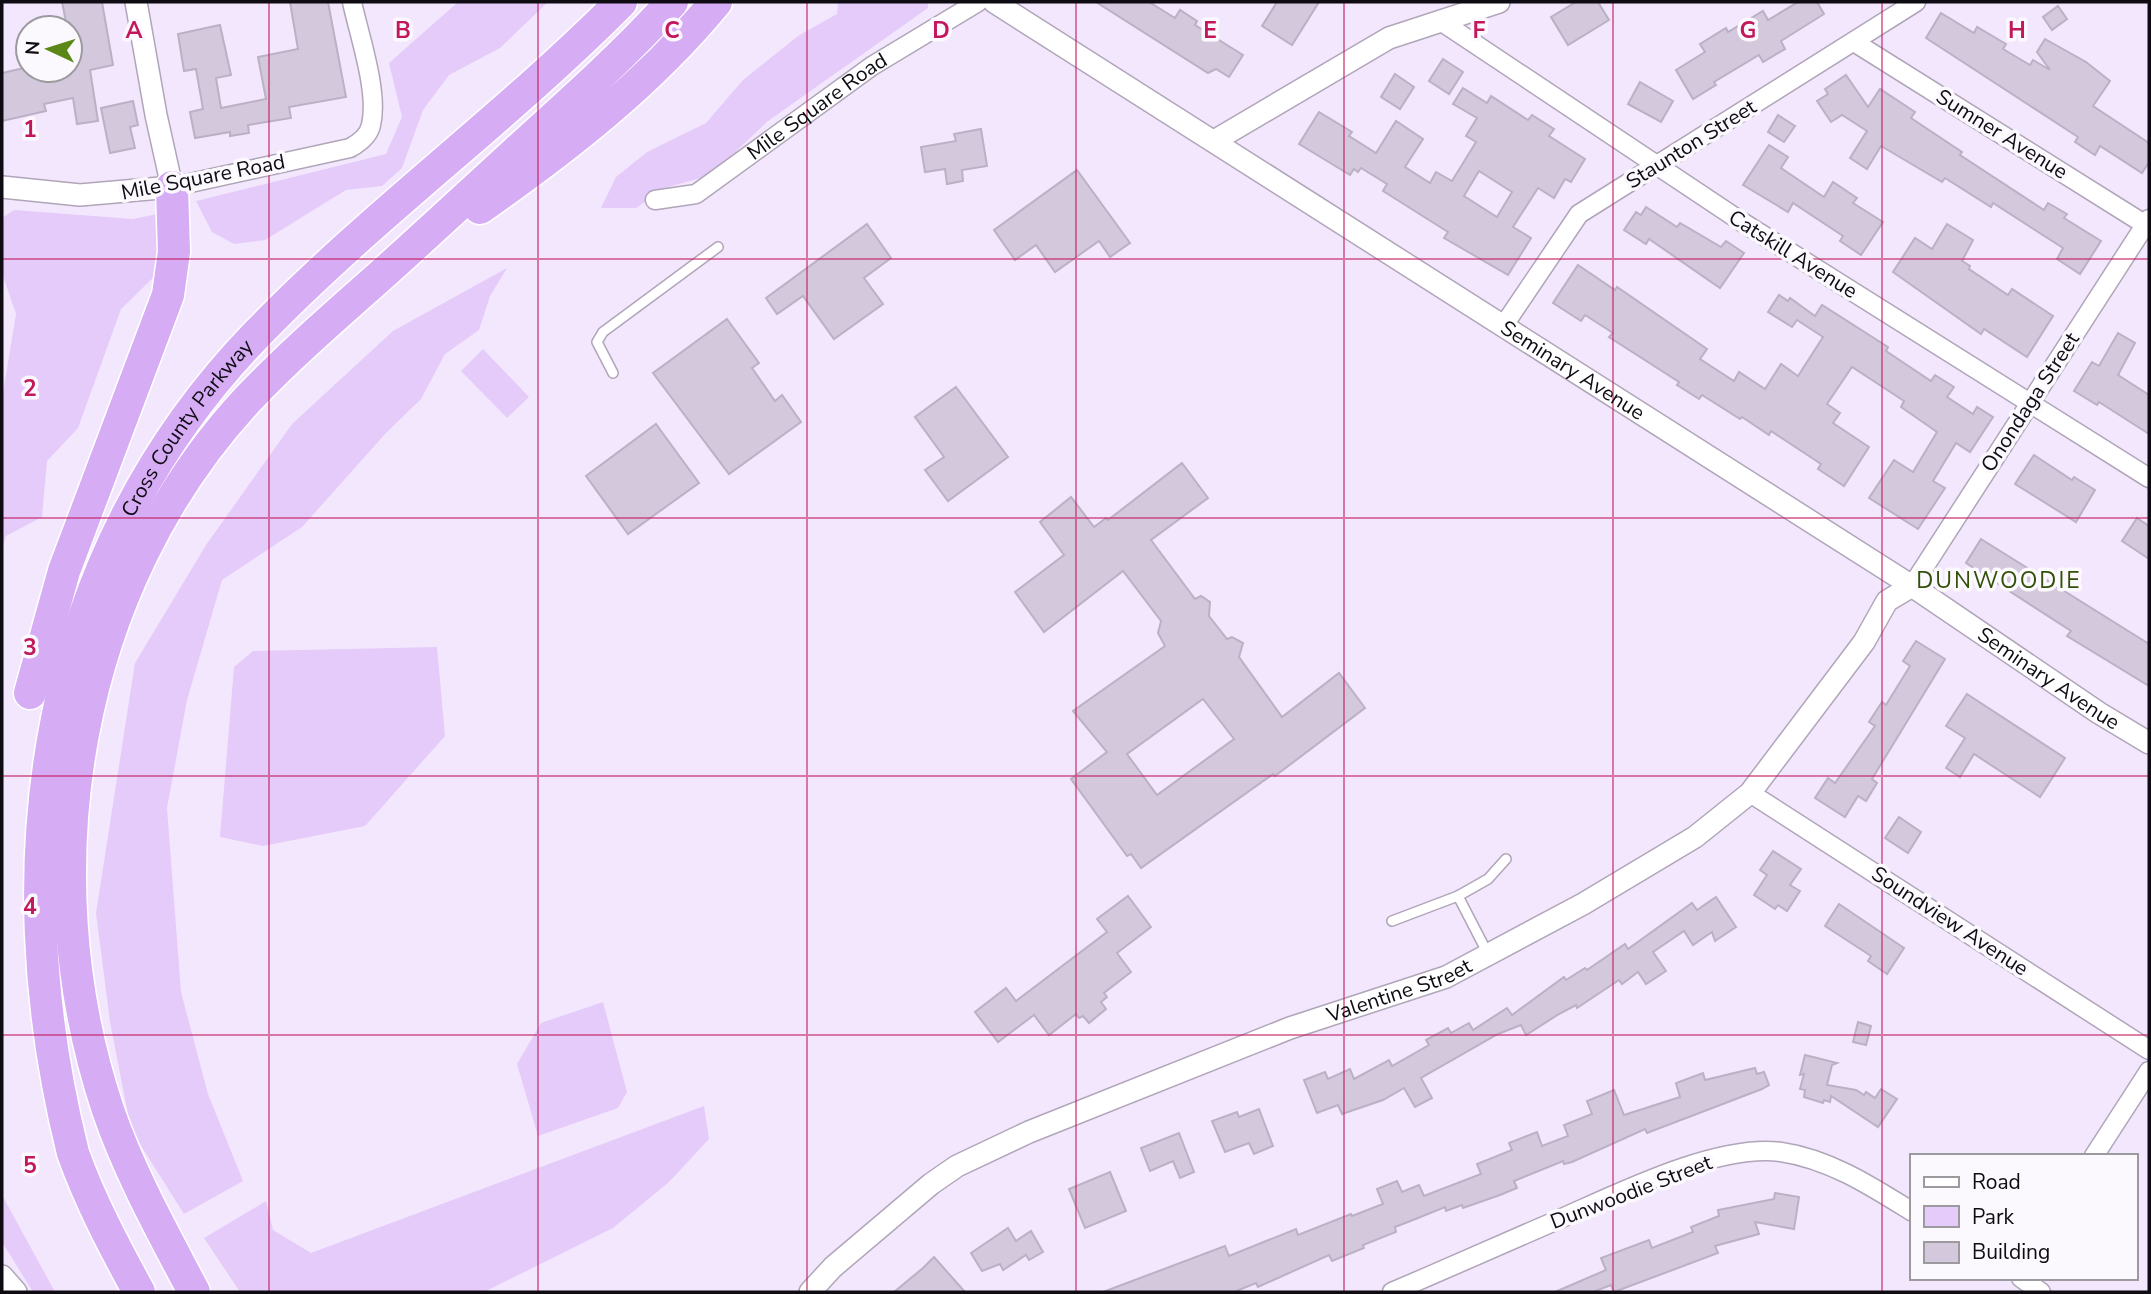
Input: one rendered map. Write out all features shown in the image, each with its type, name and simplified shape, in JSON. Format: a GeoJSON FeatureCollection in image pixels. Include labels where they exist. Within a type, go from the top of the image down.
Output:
{"type":"FeatureCollection","features":[{"type":"Feature","properties":{"kind":"highway"},"geometry":{"type":"LineString","coordinates":[[509,104],[598,2]]}},
{"type":"Feature","properties":{"kind":"highway"},"geometry":{"type":"LineString","coordinates":[[509,104],[621,2]]}},
{"type":"Feature","properties":{"kind":"highway"},"geometry":{"type":"LineString","coordinates":[[378,278],[602,74],[672,2]]}},
{"type":"Feature","properties":{"kind":"highway"},"geometry":{"type":"LineString","coordinates":[[378,278],[564,149],[666,58],[716,2]]}},
{"type":"Feature","properties":{"kind":"highway","name":"Cross County Parkway"},"geometry":{"type":"LineString","coordinates":[[139,1292],[74,1155],[47,1063],[34,999],[27,893],[29,824],[47,711],[70,630],[111,533],[163,447],[222,373],[297,294],[509,104]]}},
{"type":"Feature","properties":{"kind":"highway"},"geometry":{"type":"LineString","coordinates":[[29,824],[24,757],[26,723],[36,666],[64,571],[168,295],[174,252],[172,187]]}},
{"type":"Feature","properties":{"kind":"highway","name":"Cross County Parkway"},"geometry":{"type":"LineString","coordinates":[[194,1292],[147,1202],[120,1141],[98,1077],[83,1012],[74,946],[71,868],[74,802],[82,734],[97,666],[111,625],[143,553],[176,495],[246,402],[313,335],[378,278]]}},
{"type":"Feature","properties":{"kind":"street"},"geometry":{"type":"LineString","coordinates":[[136,2],[172,187]]}},
{"type":"Feature","properties":{"kind":"street","name":"Mile Square Road"},"geometry":{"type":"LineString","coordinates":[[2,187],[80,195],[172,187],[350,148],[360,142],[371,127],[373,103],[352,2]]}},
{"type":"Feature","properties":{"kind":"street","name":"Mile Square Road"},"geometry":{"type":"LineString","coordinates":[[655,200],[696,194],[872,66],[978,2]]}},
{"type":"Feature","properties":{"kind":"street"},"geometry":{"type":"LineString","coordinates":[[1214,141],[1389,38],[1499,2]]}},
{"type":"Feature","properties":{"kind":"street","name":"Staunton Street"},"geometry":{"type":"LineString","coordinates":[[1504,326],[1579,214],[1916,2]]}},
{"type":"Feature","properties":{"kind":"street","name":"Seminary Avenue"},"geometry":{"type":"LineString","coordinates":[[1009,6],[1214,141],[1912,586],[2099,713],[2149,743]]}},
{"type":"Feature","properties":{"kind":"street","name":"Catskill Avenue"},"geometry":{"type":"LineString","coordinates":[[1441,22],[1655,165],[2149,478]]}},
{"type":"Feature","properties":{"kind":"street","name":"Sumner Avenue"},"geometry":{"type":"LineString","coordinates":[[1854,42],[2148,223]]}},
{"type":"Feature","properties":{"kind":"street","name":"Onondaga Street"},"geometry":{"type":"LineString","coordinates":[[1912,586],[2148,223]]}},
{"type":"Feature","properties":{"kind":"street","name":"Valentine Street"},"geometry":{"type":"LineString","coordinates":[[810,1292],[833,1267],[931,1184],[957,1166],[1029,1132],[1290,1028],[1446,977],[1583,904],[1684,844],[1750,793],[1857,651],[1887,601],[1912,586]]}},
{"type":"Feature","properties":{"kind":"street","name":"Soundview Avenue"},"geometry":{"type":"LineString","coordinates":[[1750,793],[2149,1050]]}},
{"type":"Feature","properties":{"kind":"street"},"geometry":{"type":"LineString","coordinates":[[2095,1154],[2149,1071]]}},
{"type":"Feature","properties":{"kind":"street","name":"Dunwoodie Street"},"geometry":{"type":"LineString","coordinates":[[1392,1292],[1633,1187],[1730,1154],[1761,1151],[1814,1159],[1870,1186],[1910,1210]]}},
{"type":"Feature","properties":{"kind":"street"},"geometry":{"type":"LineString","coordinates":[[2,1276],[16,1292]]}},
{"type":"Feature","properties":{"kind":"street"},"geometry":{"type":"LineString","coordinates":[[2023,1280],[2041,1292]]}},
{"type":"Feature","properties":{"kind":"lane"},"geometry":{"type":"LineString","coordinates":[[613,373],[597,342],[603,332],[718,247]]}},
{"type":"Feature","properties":{"kind":"lane"},"geometry":{"type":"LineString","coordinates":[[1392,921],[1458,897],[1488,879],[1506,859]]}},
{"type":"Feature","properties":{"kind":"lane"},"geometry":{"type":"LineString","coordinates":[[1458,897],[1488,954]]}},
{"type":"Feature","properties":{"kind":"green space"},"geometry":{"type":"Polygon","coordinates":[[[458,2],[548,2],[500,48],[449,75],[423,110],[402,168],[382,186],[346,190],[265,240],[234,244],[212,232],[196,201],[386,154],[402,117],[389,63],[458,2]]]}},
{"type":"Feature","properties":{"kind":"green space"},"geometry":{"type":"Polygon","coordinates":[[[838,2],[928,2],[928,8],[768,121],[711,175],[665,188],[636,208],[601,208],[616,177],[647,152],[706,123],[743,80],[798,36],[837,14],[838,2]]]}},
{"type":"Feature","properties":{"kind":"green space"},"geometry":{"type":"Polygon","coordinates":[[[14,210],[133,219],[162,213],[157,274],[121,309],[78,428],[47,461],[42,517],[6,536],[2,549],[2,399],[16,314],[2,273],[2,218],[14,210]]]}},
{"type":"Feature","properties":{"kind":"green space"},"geometry":{"type":"Polygon","coordinates":[[[507,268],[490,296],[479,330],[445,354],[421,399],[386,433],[302,527],[222,580],[187,700],[167,808],[181,992],[208,1094],[243,1181],[184,1214],[131,1130],[110,1022],[96,913],[135,663],[206,545],[292,424],[393,331],[507,268]]]}},
{"type":"Feature","properties":{"kind":"green space"},"geometry":{"type":"Polygon","coordinates":[[[483,349],[529,397],[507,418],[461,371],[483,349]]]}},
{"type":"Feature","properties":{"kind":"green space"},"geometry":{"type":"Polygon","coordinates":[[[437,647],[445,736],[365,826],[263,846],[220,837],[234,667],[253,651],[437,647]]]}},
{"type":"Feature","properties":{"kind":"green space"},"geometry":{"type":"Polygon","coordinates":[[[603,1002],[627,1092],[618,1108],[538,1136],[517,1064],[541,1023],[603,1002]]]}},
{"type":"Feature","properties":{"kind":"green space"},"geometry":{"type":"Polygon","coordinates":[[[704,1106],[709,1139],[669,1182],[613,1228],[484,1292],[240,1292],[204,1238],[266,1201],[273,1230],[311,1253],[704,1106]]]}},
{"type":"Feature","properties":{"kind":"green space"},"geometry":{"type":"Polygon","coordinates":[[[2,1195],[55,1292],[33,1292],[2,1242],[2,1195]]]}},
{"type":"Feature","properties":{"kind":"building"},"geometry":{"type":"Polygon","coordinates":[[[62,2],[102,2],[113,65],[90,70],[98,121],[77,124],[73,98],[44,104],[46,111],[2,121],[2,73],[14,70],[14,84],[84,84],[84,14],[64,14],[62,2]]]}},
{"type":"Feature","properties":{"kind":"building"},"geometry":{"type":"Polygon","coordinates":[[[290,2],[328,2],[346,97],[289,107],[291,118],[248,125],[249,133],[230,136],[230,132],[195,138],[190,112],[203,109],[196,69],[184,71],[178,34],[220,25],[231,75],[216,78],[221,108],[266,99],[258,57],[298,49],[290,2]]]}},
{"type":"Feature","properties":{"kind":"building"},"geometry":{"type":"Polygon","coordinates":[[[1096,2],[1149,2],[1175,18],[1180,10],[1197,21],[1195,25],[1243,55],[1229,77],[1216,69],[1208,73],[1096,2]]]}},
{"type":"Feature","properties":{"kind":"building"},"geometry":{"type":"Polygon","coordinates":[[[1277,2],[1319,2],[1292,45],[1262,26],[1277,2]]]}},
{"type":"Feature","properties":{"kind":"building"},"geometry":{"type":"Polygon","coordinates":[[[1576,2],[1598,2],[1609,20],[1568,45],[1551,17],[1576,2]]]}},
{"type":"Feature","properties":{"kind":"building"},"geometry":{"type":"Polygon","coordinates":[[[1798,2],[1817,2],[1824,14],[1781,41],[1785,49],[1763,62],[1759,55],[1714,82],[1716,85],[1693,99],[1676,70],[1705,52],[1700,44],[1726,28],[1728,32],[1763,11],[1768,20],[1798,2]]]}},
{"type":"Feature","properties":{"kind":"building"},"geometry":{"type":"Polygon","coordinates":[[[2058,6],[2067,19],[2052,30],[2043,17],[2058,6]]]}},
{"type":"Feature","properties":{"kind":"building"},"geometry":{"type":"Polygon","coordinates":[[[1941,13],[1974,33],[1977,27],[2006,44],[2003,49],[2030,65],[2033,60],[2050,70],[2037,52],[2045,39],[2086,62],[2110,81],[2093,106],[2149,143],[2149,162],[2142,173],[2100,146],[2095,155],[2075,142],[2078,137],[1926,38],[1941,13]]]}},
{"type":"Feature","properties":{"kind":"building"},"geometry":{"type":"Polygon","coordinates":[[[1443,59],[1463,72],[1449,94],[1429,81],[1443,59]]]}},
{"type":"Feature","properties":{"kind":"building"},"geometry":{"type":"Polygon","coordinates":[[[1395,74],[1414,87],[1400,109],[1381,97],[1395,74]]]}},
{"type":"Feature","properties":{"kind":"building"},"geometry":{"type":"Polygon","coordinates":[[[1846,75],[1868,107],[1880,89],[1915,112],[1911,118],[1962,152],[1960,155],[2044,210],[2048,203],[2067,214],[2064,218],[2101,241],[2080,274],[2057,259],[2063,248],[1993,203],[1991,207],[1945,178],[1942,182],[1881,146],[1867,169],[1850,158],[1867,131],[1842,115],[1831,122],[1817,101],[1828,94],[1825,89],[1846,75]]]}},
{"type":"Feature","properties":{"kind":"building"},"geometry":{"type":"Polygon","coordinates":[[[1640,82],[1673,101],[1661,122],[1628,104],[1640,82]]]}},
{"type":"Feature","properties":{"kind":"building"},"geometry":{"type":"Polygon","coordinates":[[[1463,88],[1487,103],[1491,96],[1528,120],[1532,115],[1554,129],[1549,136],[1585,159],[1571,182],[1565,179],[1554,198],[1538,188],[1513,227],[1531,238],[1508,275],[1444,238],[1448,232],[1383,191],[1387,184],[1361,168],[1358,172],[1354,169],[1350,175],[1299,144],[1319,112],[1352,132],[1349,136],[1376,153],[1396,121],[1423,139],[1405,167],[1430,183],[1436,172],[1452,181],[1476,142],[1466,136],[1477,118],[1453,104],[1463,88]],[[1479,171],[1464,196],[1497,217],[1512,192],[1479,171]]]}},
{"type":"Feature","properties":{"kind":"building"},"geometry":{"type":"Polygon","coordinates":[[[133,101],[138,125],[130,127],[135,148],[110,153],[101,108],[133,101]]]}},
{"type":"Feature","properties":{"kind":"building"},"geometry":{"type":"Polygon","coordinates":[[[1778,115],[1795,126],[1784,142],[1768,132],[1778,115]]]}},
{"type":"Feature","properties":{"kind":"building"},"geometry":{"type":"Polygon","coordinates":[[[981,129],[987,166],[962,170],[963,181],[947,184],[945,169],[925,172],[921,147],[956,141],[954,134],[981,129]]]}},
{"type":"Feature","properties":{"kind":"building"},"geometry":{"type":"Polygon","coordinates":[[[1769,145],[1788,157],[1781,168],[1824,197],[1833,182],[1857,198],[1853,203],[1883,222],[1861,255],[1840,241],[1843,236],[1793,203],[1788,212],[1743,185],[1769,145]]]}},
{"type":"Feature","properties":{"kind":"building"},"geometry":{"type":"Polygon","coordinates":[[[1077,170],[1130,243],[1110,257],[1099,241],[1055,272],[1036,245],[1015,260],[994,230],[1077,170]]]}},
{"type":"Feature","properties":{"kind":"building"},"geometry":{"type":"Polygon","coordinates":[[[1646,207],[1677,227],[1680,223],[1721,247],[1726,241],[1744,253],[1720,288],[1649,239],[1646,244],[1624,230],[1636,212],[1641,215],[1646,207]]]}},
{"type":"Feature","properties":{"kind":"building"},"geometry":{"type":"Polygon","coordinates":[[[867,224],[891,258],[864,278],[883,304],[834,339],[803,296],[777,314],[766,298],[867,224]]]}},
{"type":"Feature","properties":{"kind":"building"},"geometry":{"type":"Polygon","coordinates":[[[1947,224],[1973,240],[1962,261],[1970,266],[1969,269],[2008,295],[2012,289],[2053,316],[2027,357],[1984,329],[1981,334],[1893,272],[1915,238],[1932,249],[1947,224]]]}},
{"type":"Feature","properties":{"kind":"building"},"geometry":{"type":"Polygon","coordinates":[[[1578,265],[1615,290],[1617,287],[1707,349],[1700,359],[1734,381],[1739,372],[1765,389],[1781,364],[1798,376],[1823,337],[1797,320],[1792,327],[1768,312],[1779,295],[1788,301],[1790,298],[1815,316],[1822,305],[1888,347],[1886,351],[1931,381],[1935,375],[1954,387],[1947,397],[1973,414],[1977,407],[1993,417],[1970,452],[1956,443],[1933,481],[1945,488],[1918,529],[1869,498],[1894,460],[1913,472],[1937,432],[1901,407],[1904,401],[1852,367],[1827,404],[1840,413],[1833,423],[1869,447],[1844,486],[1818,469],[1821,464],[1771,431],[1769,435],[1702,395],[1699,399],[1677,385],[1679,382],[1609,337],[1613,333],[1585,315],[1581,321],[1553,303],[1578,265]]]}},
{"type":"Feature","properties":{"kind":"building"},"geometry":{"type":"Polygon","coordinates":[[[727,319],[759,363],[752,368],[775,401],[782,395],[801,422],[729,474],[653,373],[727,319]]]}},
{"type":"Feature","properties":{"kind":"building"},"geometry":{"type":"Polygon","coordinates":[[[2118,333],[2135,343],[2118,375],[2149,395],[2149,434],[2099,402],[2097,405],[2074,391],[2092,362],[2099,366],[2118,333]]]}},
{"type":"Feature","properties":{"kind":"building"},"geometry":{"type":"Polygon","coordinates":[[[956,387],[1008,457],[948,501],[925,470],[944,457],[915,417],[956,387]]]}},
{"type":"Feature","properties":{"kind":"building"},"geometry":{"type":"Polygon","coordinates":[[[656,424],[699,483],[628,534],[586,476],[656,424]]]}},
{"type":"Feature","properties":{"kind":"building"},"geometry":{"type":"Polygon","coordinates":[[[2034,455],[2072,480],[2074,477],[2095,490],[2076,522],[2015,484],[2034,455]]]}},
{"type":"Feature","properties":{"kind":"building"},"geometry":{"type":"Polygon","coordinates":[[[1182,463],[1208,498],[1151,540],[1195,599],[1201,596],[1210,602],[1209,616],[1227,639],[1232,637],[1243,643],[1239,657],[1282,717],[1339,673],[1365,708],[1275,776],[1273,774],[1141,868],[1131,854],[1127,856],[1071,779],[1107,752],[1073,711],[1165,646],[1158,633],[1161,621],[1123,571],[1044,632],[1015,592],[1064,555],[1040,522],[1071,497],[1094,527],[1106,518],[1108,520],[1182,463]],[[1203,699],[1127,754],[1157,795],[1234,739],[1203,699]]]}},
{"type":"Feature","properties":{"kind":"building"},"geometry":{"type":"Polygon","coordinates":[[[2137,518],[2149,526],[2149,559],[2122,541],[2137,518]]]}},
{"type":"Feature","properties":{"kind":"building"},"geometry":{"type":"Polygon","coordinates":[[[1981,539],[2149,644],[2149,686],[2067,636],[2071,631],[1966,563],[1981,539]]]}},
{"type":"Feature","properties":{"kind":"building"},"geometry":{"type":"Polygon","coordinates":[[[1916,641],[1945,659],[1872,779],[1877,783],[1866,801],[1858,796],[1845,817],[1815,798],[1828,778],[1835,783],[1875,726],[1869,722],[1882,702],[1886,705],[1910,666],[1903,661],[1916,641]]]}},
{"type":"Feature","properties":{"kind":"building"},"geometry":{"type":"Polygon","coordinates":[[[1967,694],[2065,758],[2040,797],[1974,754],[1960,777],[1946,768],[1965,738],[1946,726],[1967,694]]]}},
{"type":"Feature","properties":{"kind":"building"},"geometry":{"type":"Polygon","coordinates":[[[1899,817],[1921,832],[1908,853],[1885,838],[1899,817]]]}},
{"type":"Feature","properties":{"kind":"building"},"geometry":{"type":"Polygon","coordinates":[[[1773,851],[1801,869],[1790,885],[1800,891],[1787,911],[1778,905],[1775,909],[1754,895],[1767,875],[1760,870],[1773,851]]]}},
{"type":"Feature","properties":{"kind":"building"},"geometry":{"type":"Polygon","coordinates":[[[1128,896],[1151,927],[1117,953],[1131,972],[1104,993],[1107,997],[1101,1002],[1106,1009],[1089,1023],[1083,1016],[1079,1018],[1076,1014],[1049,1035],[1034,1015],[998,1042],[975,1012],[1006,988],[1016,1001],[1107,932],[1097,919],[1128,896]]]}},
{"type":"Feature","properties":{"kind":"building"},"geometry":{"type":"Polygon","coordinates":[[[1716,897],[1736,927],[1715,941],[1712,932],[1693,945],[1684,931],[1653,952],[1666,971],[1646,984],[1638,972],[1622,984],[1619,980],[1577,1008],[1576,1005],[1526,1035],[1521,1025],[1498,1034],[1421,1078],[1432,1098],[1415,1107],[1404,1088],[1383,1100],[1342,1114],[1338,1105],[1317,1113],[1304,1080],[1325,1072],[1328,1079],[1350,1069],[1354,1079],[1389,1060],[1392,1066],[1429,1045],[1426,1040],[1448,1028],[1451,1033],[1469,1023],[1473,1030],[1507,1008],[1512,1015],[1564,977],[1566,980],[1585,968],[1587,970],[1625,944],[1628,949],[1692,903],[1697,910],[1716,897]]]}},
{"type":"Feature","properties":{"kind":"building"},"geometry":{"type":"Polygon","coordinates":[[[1839,904],[1904,948],[1887,974],[1868,961],[1871,956],[1825,926],[1839,904]]]}},
{"type":"Feature","properties":{"kind":"building"},"geometry":{"type":"Polygon","coordinates":[[[1858,1022],[1871,1026],[1866,1045],[1853,1042],[1858,1022]]]}},
{"type":"Feature","properties":{"kind":"building"},"geometry":{"type":"Polygon","coordinates":[[[1805,1055],[1837,1063],[1832,1065],[1827,1085],[1856,1090],[1864,1095],[1866,1092],[1875,1098],[1881,1089],[1897,1099],[1878,1127],[1831,1096],[1830,1102],[1824,1100],[1823,1103],[1804,1097],[1805,1090],[1800,1089],[1804,1074],[1800,1075],[1805,1055]]]}},
{"type":"Feature","properties":{"kind":"building"},"geometry":{"type":"Polygon","coordinates":[[[1755,1068],[1757,1074],[1764,1072],[1769,1085],[1762,1089],[1647,1133],[1645,1129],[1572,1162],[1564,1164],[1563,1161],[1514,1181],[1517,1188],[1500,1195],[1463,1208],[1462,1205],[1446,1211],[1445,1207],[1395,1227],[1396,1232],[1363,1245],[1364,1248],[1332,1261],[1329,1255],[1258,1287],[1256,1283],[1234,1292],[1103,1292],[1225,1246],[1229,1256],[1296,1229],[1298,1235],[1351,1214],[1352,1216],[1383,1204],[1377,1189],[1397,1181],[1402,1192],[1419,1185],[1424,1196],[1481,1174],[1477,1164],[1512,1150],[1509,1143],[1537,1132],[1542,1146],[1568,1136],[1564,1125],[1592,1114],[1587,1101],[1614,1090],[1624,1115],[1680,1097],[1676,1083],[1703,1073],[1705,1080],[1755,1068]]]}},
{"type":"Feature","properties":{"kind":"building"},"geometry":{"type":"Polygon","coordinates":[[[1259,1109],[1273,1146],[1254,1154],[1249,1143],[1225,1152],[1212,1121],[1237,1112],[1239,1117],[1259,1109]]]}},
{"type":"Feature","properties":{"kind":"building"},"geometry":{"type":"Polygon","coordinates":[[[1179,1133],[1194,1172],[1180,1178],[1173,1161],[1150,1171],[1141,1148],[1179,1133]]]}},
{"type":"Feature","properties":{"kind":"building"},"geometry":{"type":"Polygon","coordinates":[[[1110,1172],[1126,1211],[1085,1228],[1069,1189],[1110,1172]]]}},
{"type":"Feature","properties":{"kind":"building"},"geometry":{"type":"Polygon","coordinates":[[[1775,1193],[1799,1197],[1794,1229],[1755,1222],[1759,1234],[1715,1246],[1718,1253],[1614,1292],[1611,1285],[1593,1292],[1555,1292],[1606,1270],[1601,1258],[1649,1240],[1652,1248],[1693,1232],[1691,1227],[1719,1216],[1718,1210],[1774,1199],[1775,1193]]]}},
{"type":"Feature","properties":{"kind":"building"},"geometry":{"type":"Polygon","coordinates":[[[1008,1228],[1016,1241],[1031,1231],[1043,1252],[1029,1260],[1026,1255],[1003,1270],[1000,1264],[982,1271],[971,1253],[1008,1228]]]}},
{"type":"Feature","properties":{"kind":"building"},"geometry":{"type":"Polygon","coordinates":[[[934,1257],[965,1292],[894,1292],[923,1268],[934,1257]]]}},
{"type":"Feature","properties":{"kind":"district","name":"DUNWOODIE"},"geometry":{"type":"Point","coordinates":[1999,580]}}]}
